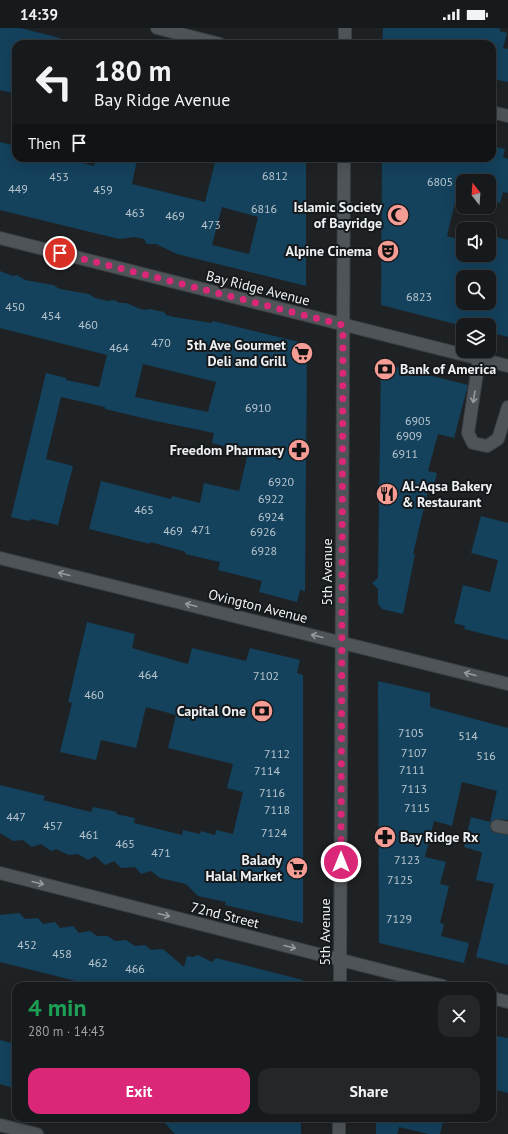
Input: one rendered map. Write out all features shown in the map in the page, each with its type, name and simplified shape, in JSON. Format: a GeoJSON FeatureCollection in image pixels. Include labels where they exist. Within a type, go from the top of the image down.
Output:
{"type":"FeatureCollection","features":[{"type":"Feature","properties":{"kind":"street"},"geometry":{"type":"LineString","coordinates":[[157,28],[204,40]]}},
{"type":"Feature","properties":{"kind":"street"},"geometry":{"type":"LineString","coordinates":[[345,28],[345,40]]}},
{"type":"Feature","properties":{"kind":"street"},"geometry":{"type":"LineString","coordinates":[[496,113],[508,116]]}},
{"type":"Feature","properties":{"kind":"street","name":"5th Avenue"},"geometry":{"type":"LineString","coordinates":[[340,982],[344,162]]}},
{"type":"Feature","properties":{"kind":"street","name":"Bay Ridge Avenue"},"geometry":{"type":"LineString","coordinates":[[0,238],[508,366]]}},
{"type":"Feature","properties":{"kind":"street"},"geometry":{"type":"LineString","coordinates":[[479,359],[468,433],[473,443],[488,446],[498,439],[508,407]]}},
{"type":"Feature","properties":{"kind":"street","name":"Ovington Avenue"},"geometry":{"type":"LineString","coordinates":[[0,558],[508,684]]}},
{"type":"Feature","properties":{"kind":"street","name":"72nd Street"},"geometry":{"type":"LineString","coordinates":[[0,873],[427,982]]}},
{"type":"Feature","properties":{"kind":"street"},"geometry":{"type":"LineString","coordinates":[[496,999],[508,1002]]}},
{"type":"Feature","properties":{"kind":"street"},"geometry":{"type":"LineString","coordinates":[[339,1122],[339,1134]]}},
{"type":"Feature","properties":{"kind":"street"},"geometry":{"type":"LineString","coordinates":[[0,1125],[37,1134]]}},
{"type":"Feature","properties":{"kind":"building"},"geometry":{"type":"Polygon","coordinates":[[[0,28],[20,28],[60,38],[60,40],[12,40],[12,93],[0,90],[0,28]]]}},
{"type":"Feature","properties":{"kind":"building"},"geometry":{"type":"Polygon","coordinates":[[[383,28],[500,28],[500,31],[507,33],[503,48],[508,49],[508,82],[496,80],[496,40],[382,40],[383,28]]]}},
{"type":"Feature","properties":{"kind":"building"},"geometry":{"type":"Polygon","coordinates":[[[0,142],[12,145],[12,162],[79,162],[94,166],[95,162],[137,162],[132,184],[205,202],[215,162],[306,162],[306,286],[177,254],[156,244],[147,244],[144,239],[134,237],[119,239],[0,210],[0,142]],[[222,207],[212,245],[249,254],[258,217],[222,207]]]}},
{"type":"Feature","properties":{"kind":"building"},"geometry":{"type":"Polygon","coordinates":[[[496,147],[505,149],[503,157],[508,159],[508,193],[503,192],[500,203],[496,202],[496,174],[456,174],[456,198],[447,236],[456,239],[456,262],[496,262],[496,237],[508,240],[508,337],[496,334],[496,318],[456,318],[456,324],[381,305],[382,162],[496,162],[496,147]]]}},
{"type":"Feature","properties":{"kind":"building"},"geometry":{"type":"Polygon","coordinates":[[[0,271],[13,276],[17,275],[25,280],[53,285],[60,289],[89,294],[95,298],[108,301],[114,300],[120,303],[126,303],[144,310],[150,309],[164,312],[166,315],[174,317],[212,323],[213,321],[307,344],[305,591],[300,590],[297,602],[259,592],[262,581],[218,570],[220,562],[185,554],[186,552],[150,542],[150,544],[89,529],[101,481],[171,499],[172,496],[200,503],[204,483],[239,491],[248,453],[212,443],[214,433],[151,420],[105,409],[105,407],[61,397],[46,459],[73,466],[58,525],[32,519],[28,521],[11,517],[46,373],[66,378],[66,380],[99,387],[107,355],[0,328],[0,271]],[[143,364],[135,397],[208,412],[216,382],[143,364]]]}},
{"type":"Feature","properties":{"kind":"building"},"geometry":{"type":"Polygon","coordinates":[[[381,363],[468,385],[454,438],[438,434],[428,471],[437,473],[432,492],[428,491],[413,554],[415,554],[403,614],[382,609],[378,604],[378,589],[372,583],[378,578],[381,363]]]}},
{"type":"Feature","properties":{"kind":"building"},"geometry":{"type":"Polygon","coordinates":[[[481,516],[508,523],[508,640],[464,629],[465,626],[454,623],[463,585],[490,592],[498,560],[471,553],[481,516]]]}},
{"type":"Feature","properties":{"kind":"building"},"geometry":{"type":"Polygon","coordinates":[[[87,622],[135,634],[132,648],[188,664],[192,648],[246,661],[250,648],[300,660],[297,673],[303,675],[303,923],[225,905],[226,902],[198,896],[186,884],[160,878],[151,871],[141,874],[135,867],[121,868],[114,861],[105,865],[95,856],[88,860],[78,854],[69,855],[56,849],[51,851],[41,844],[32,847],[23,840],[13,841],[0,833],[0,785],[45,796],[43,800],[91,812],[93,807],[117,812],[116,814],[135,818],[134,823],[182,835],[183,830],[200,834],[201,831],[215,835],[216,830],[233,834],[243,792],[227,788],[233,764],[168,748],[176,715],[146,707],[136,748],[101,740],[96,760],[60,752],[72,703],[68,702],[87,622]]]}},
{"type":"Feature","properties":{"kind":"building"},"geometry":{"type":"Polygon","coordinates":[[[378,681],[430,693],[430,707],[508,728],[508,820],[495,819],[490,825],[492,832],[508,835],[508,965],[476,957],[494,884],[476,880],[482,853],[464,847],[471,817],[490,822],[497,791],[462,782],[452,826],[434,821],[425,857],[446,862],[440,884],[449,886],[440,923],[444,924],[441,936],[469,943],[464,963],[379,943],[378,681]]]}},
{"type":"Feature","properties":{"kind":"building"},"geometry":{"type":"Polygon","coordinates":[[[19,913],[25,919],[38,918],[43,924],[55,922],[60,928],[73,926],[79,933],[90,931],[97,936],[108,936],[115,941],[126,940],[135,946],[145,945],[151,950],[163,949],[184,967],[187,956],[193,957],[198,955],[212,962],[216,958],[303,980],[303,982],[80,982],[0,962],[0,915],[19,913]]]}},
{"type":"Feature","properties":{"kind":"building"},"geometry":{"type":"Polygon","coordinates":[[[496,1036],[508,1038],[508,1093],[496,1090],[496,1036]]]}},
{"type":"Feature","properties":{"kind":"building"},"geometry":{"type":"Polygon","coordinates":[[[0,1040],[12,1043],[12,1088],[0,1084],[0,1040]]]}},
{"type":"Feature","properties":{"kind":"building"},"geometry":{"type":"Polygon","coordinates":[[[164,1122],[301,1122],[301,1134],[175,1134],[164,1122]]]}},
{"type":"Feature","properties":{"kind":"building"},"geometry":{"type":"Polygon","coordinates":[[[376,1122],[443,1122],[440,1134],[429,1134],[399,1127],[397,1134],[376,1134],[376,1122]]]}},
{"type":"Feature","properties":{"kind":"place","name":"Islamic Society of Bayridge"},"geometry":{"type":"Point","coordinates":[398,215]}},
{"type":"Feature","properties":{"kind":"place","name":"Alpine Cinema"},"geometry":{"type":"Point","coordinates":[388,251]}},
{"type":"Feature","properties":{"kind":"place","name":"5th Ave Gourmet Deli and Grill"},"geometry":{"type":"Point","coordinates":[302,353]}},
{"type":"Feature","properties":{"kind":"place","name":"Bank of America"},"geometry":{"type":"Point","coordinates":[385,369]}},
{"type":"Feature","properties":{"kind":"place","name":"Freedom Pharmacy"},"geometry":{"type":"Point","coordinates":[299,450]}},
{"type":"Feature","properties":{"kind":"place","name":"Al-Aqsa Bakery & Restaurant"},"geometry":{"type":"Point","coordinates":[387,494]}},
{"type":"Feature","properties":{"kind":"place","name":"Capital One"},"geometry":{"type":"Point","coordinates":[262,711]}},
{"type":"Feature","properties":{"kind":"place","name":"Bay Ridge Rx"},"geometry":{"type":"Point","coordinates":[385,837]}},
{"type":"Feature","properties":{"kind":"place","name":"Balady Halal Market"},"geometry":{"type":"Point","coordinates":[297,868]}},
{"type":"Feature","properties":{"kind":"route"},"geometry":{"type":"LineString","coordinates":[[60,253],[343,325],[341,862]]}}]}
